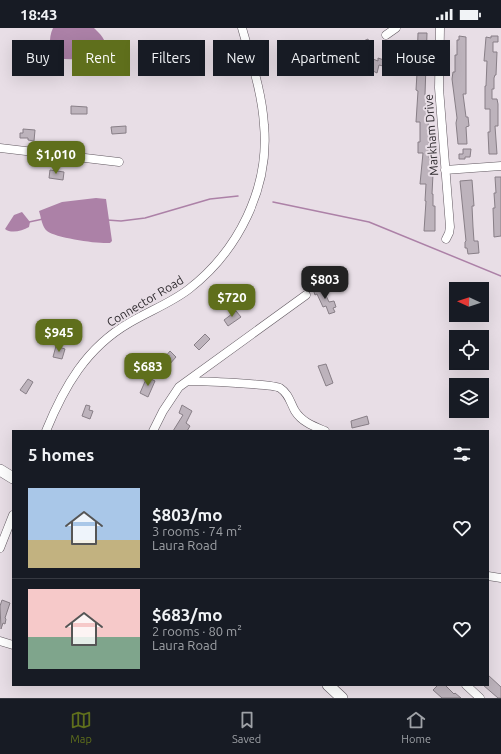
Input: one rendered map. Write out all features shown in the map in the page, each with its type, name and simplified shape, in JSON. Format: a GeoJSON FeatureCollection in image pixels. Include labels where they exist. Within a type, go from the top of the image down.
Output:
{"type":"FeatureCollection","features":[{"type":"Feature","properties":{"kind":"main road"},"geometry":{"type":"LineString","coordinates":[[0,470],[12,477]]}},
{"type":"Feature","properties":{"kind":"main road"},"geometry":{"type":"LineString","coordinates":[[329,686],[342,698]]}},
{"type":"Feature","properties":{"kind":"street","name":"Connector Road"},"geometry":{"type":"LineString","coordinates":[[46,430],[67,385],[92,352],[106,339],[128,323],[174,299],[201,279],[220,260],[246,219],[258,187],[262,171],[265,142],[260,95],[242,28]]}},
{"type":"Feature","properties":{"kind":"street"},"geometry":{"type":"LineString","coordinates":[[386,35],[396,28]]}},
{"type":"Feature","properties":{"kind":"street","name":"Markham Drive"},"geometry":{"type":"LineString","coordinates":[[440,28],[439,88],[450,227],[446,239]]}},
{"type":"Feature","properties":{"kind":"street"},"geometry":{"type":"LineString","coordinates":[[0,148],[119,162]]}},
{"type":"Feature","properties":{"kind":"street"},"geometry":{"type":"LineString","coordinates":[[445,170],[501,166]]}},
{"type":"Feature","properties":{"kind":"street"},"geometry":{"type":"LineString","coordinates":[[154,430],[163,411],[178,388],[306,295]]}},
{"type":"Feature","properties":{"kind":"street"},"geometry":{"type":"LineString","coordinates":[[188,381],[279,387],[290,398],[295,411],[301,418],[312,426],[322,430]]}},
{"type":"Feature","properties":{"kind":"street"},"geometry":{"type":"LineString","coordinates":[[0,548],[12,518]]}},
{"type":"Feature","properties":{"kind":"street"},"geometry":{"type":"LineString","coordinates":[[489,576],[501,578]]}},
{"type":"Feature","properties":{"kind":"street"},"geometry":{"type":"LineString","coordinates":[[0,641],[12,645]]}},
{"type":"Feature","properties":{"kind":"street"},"geometry":{"type":"LineString","coordinates":[[467,686],[480,698]]}},
{"type":"Feature","properties":{"kind":"shaded area"},"geometry":{"type":"Polygon","coordinates":[[[53,28],[94,28],[104,40],[72,40],[72,59],[70,59],[64,58],[64,40],[50,40],[53,28]]]}},
{"type":"Feature","properties":{"kind":"shaded area"},"geometry":{"type":"Polygon","coordinates":[[[96,198],[106,199],[112,241],[110,243],[59,236],[47,231],[44,227],[39,211],[62,202],[96,198]]]}},
{"type":"Feature","properties":{"kind":"shaded area"},"geometry":{"type":"Polygon","coordinates":[[[22,212],[30,222],[29,227],[23,230],[7,231],[5,229],[14,215],[22,212]]]}},
{"type":"Feature","properties":{"kind":"building"},"geometry":{"type":"Polygon","coordinates":[[[418,33],[427,33],[427,40],[418,40],[418,33]]]}},
{"type":"Feature","properties":{"kind":"building"},"geometry":{"type":"Polygon","coordinates":[[[459,36],[466,37],[466,94],[463,94],[466,117],[468,117],[469,126],[466,127],[467,144],[458,144],[457,118],[452,79],[453,72],[455,72],[455,55],[457,55],[457,40],[459,40],[459,36]]]}},
{"type":"Feature","properties":{"kind":"building"},"geometry":{"type":"Polygon","coordinates":[[[491,36],[498,36],[498,42],[493,42],[493,52],[497,52],[496,75],[494,78],[494,89],[492,89],[492,99],[497,99],[498,104],[498,126],[495,126],[497,154],[489,154],[488,132],[490,132],[490,109],[485,109],[487,61],[484,61],[486,37],[491,38],[491,36]]]}},
{"type":"Feature","properties":{"kind":"building"},"geometry":{"type":"Polygon","coordinates":[[[378,58],[382,59],[382,66],[379,65],[377,73],[374,72],[374,59],[378,61],[378,58]]]}},
{"type":"Feature","properties":{"kind":"building"},"geometry":{"type":"Polygon","coordinates":[[[417,76],[426,76],[425,95],[426,110],[428,111],[429,158],[431,158],[430,174],[433,174],[432,194],[433,206],[435,206],[435,231],[424,231],[426,184],[420,184],[423,153],[418,153],[418,142],[420,142],[420,122],[416,122],[418,91],[416,90],[417,76]]]}},
{"type":"Feature","properties":{"kind":"building"},"geometry":{"type":"Polygon","coordinates":[[[71,106],[87,107],[87,114],[71,114],[71,106]]]}},
{"type":"Feature","properties":{"kind":"building"},"geometry":{"type":"Polygon","coordinates":[[[126,126],[126,133],[112,134],[111,127],[126,126]]]}},
{"type":"Feature","properties":{"kind":"building"},"geometry":{"type":"Polygon","coordinates":[[[23,129],[35,130],[34,141],[28,140],[28,138],[20,138],[20,133],[23,133],[23,129]]]}},
{"type":"Feature","properties":{"kind":"building"},"geometry":{"type":"Polygon","coordinates":[[[463,149],[471,149],[470,157],[459,159],[459,154],[463,154],[463,149]]]}},
{"type":"Feature","properties":{"kind":"building"},"geometry":{"type":"Polygon","coordinates":[[[50,170],[64,172],[63,180],[49,178],[50,170]]]}},
{"type":"Feature","properties":{"kind":"building"},"geometry":{"type":"Polygon","coordinates":[[[495,177],[501,177],[501,236],[494,237],[493,208],[495,208],[494,193],[496,193],[495,177]]]}},
{"type":"Feature","properties":{"kind":"building"},"geometry":{"type":"Polygon","coordinates":[[[472,180],[474,241],[478,241],[479,253],[468,254],[467,248],[465,248],[466,241],[460,181],[472,180]]]}},
{"type":"Feature","properties":{"kind":"building"},"geometry":{"type":"Polygon","coordinates":[[[321,285],[329,302],[334,301],[336,307],[333,308],[335,312],[329,314],[326,306],[323,307],[317,294],[315,295],[313,289],[321,285]]]}},
{"type":"Feature","properties":{"kind":"building"},"geometry":{"type":"Polygon","coordinates":[[[236,311],[241,317],[228,326],[224,320],[236,311]]]}},
{"type":"Feature","properties":{"kind":"building"},"geometry":{"type":"Polygon","coordinates":[[[205,334],[210,339],[199,350],[194,345],[205,334]]]}},
{"type":"Feature","properties":{"kind":"building"},"geometry":{"type":"Polygon","coordinates":[[[56,346],[65,349],[62,359],[53,357],[56,346]]]}},
{"type":"Feature","properties":{"kind":"building"},"geometry":{"type":"Polygon","coordinates":[[[170,351],[176,357],[161,374],[155,369],[170,351]]]}},
{"type":"Feature","properties":{"kind":"building"},"geometry":{"type":"Polygon","coordinates":[[[326,364],[333,383],[326,386],[318,366],[326,364]]]}},
{"type":"Feature","properties":{"kind":"building"},"geometry":{"type":"Polygon","coordinates":[[[147,377],[155,381],[148,397],[140,393],[147,377]]]}},
{"type":"Feature","properties":{"kind":"building"},"geometry":{"type":"Polygon","coordinates":[[[28,379],[33,382],[26,394],[20,390],[28,379]]]}},
{"type":"Feature","properties":{"kind":"building"},"geometry":{"type":"Polygon","coordinates":[[[86,405],[90,406],[89,410],[93,411],[90,419],[82,416],[86,405]]]}},
{"type":"Feature","properties":{"kind":"building"},"geometry":{"type":"Polygon","coordinates":[[[182,405],[192,411],[186,423],[190,426],[188,430],[174,430],[183,415],[179,413],[182,405]]]}},
{"type":"Feature","properties":{"kind":"building"},"geometry":{"type":"Polygon","coordinates":[[[367,416],[369,424],[352,428],[351,421],[367,416]]]}},
{"type":"Feature","properties":{"kind":"building"},"geometry":{"type":"Polygon","coordinates":[[[2,600],[10,603],[5,618],[5,624],[3,623],[1,629],[0,606],[2,600]]]}},
{"type":"Feature","properties":{"kind":"building"},"geometry":{"type":"Polygon","coordinates":[[[489,676],[501,687],[501,698],[498,698],[484,686],[489,686],[489,676]]]}},
{"type":"Feature","properties":{"kind":"building"},"geometry":{"type":"Polygon","coordinates":[[[437,686],[446,686],[454,694],[455,693],[461,698],[442,698],[433,690],[437,686]]]}},
{"type":"Feature","properties":{"kind":"waterway"},"geometry":{"type":"LineString","coordinates":[[107,220],[121,221],[145,218],[210,199],[238,196]]}},
{"type":"Feature","properties":{"kind":"waterway"},"geometry":{"type":"LineString","coordinates":[[273,202],[369,222],[501,276]]}},
{"type":"Feature","properties":{"kind":"waterway"},"geometry":{"type":"LineString","coordinates":[[29,222],[43,219]]}}]}
